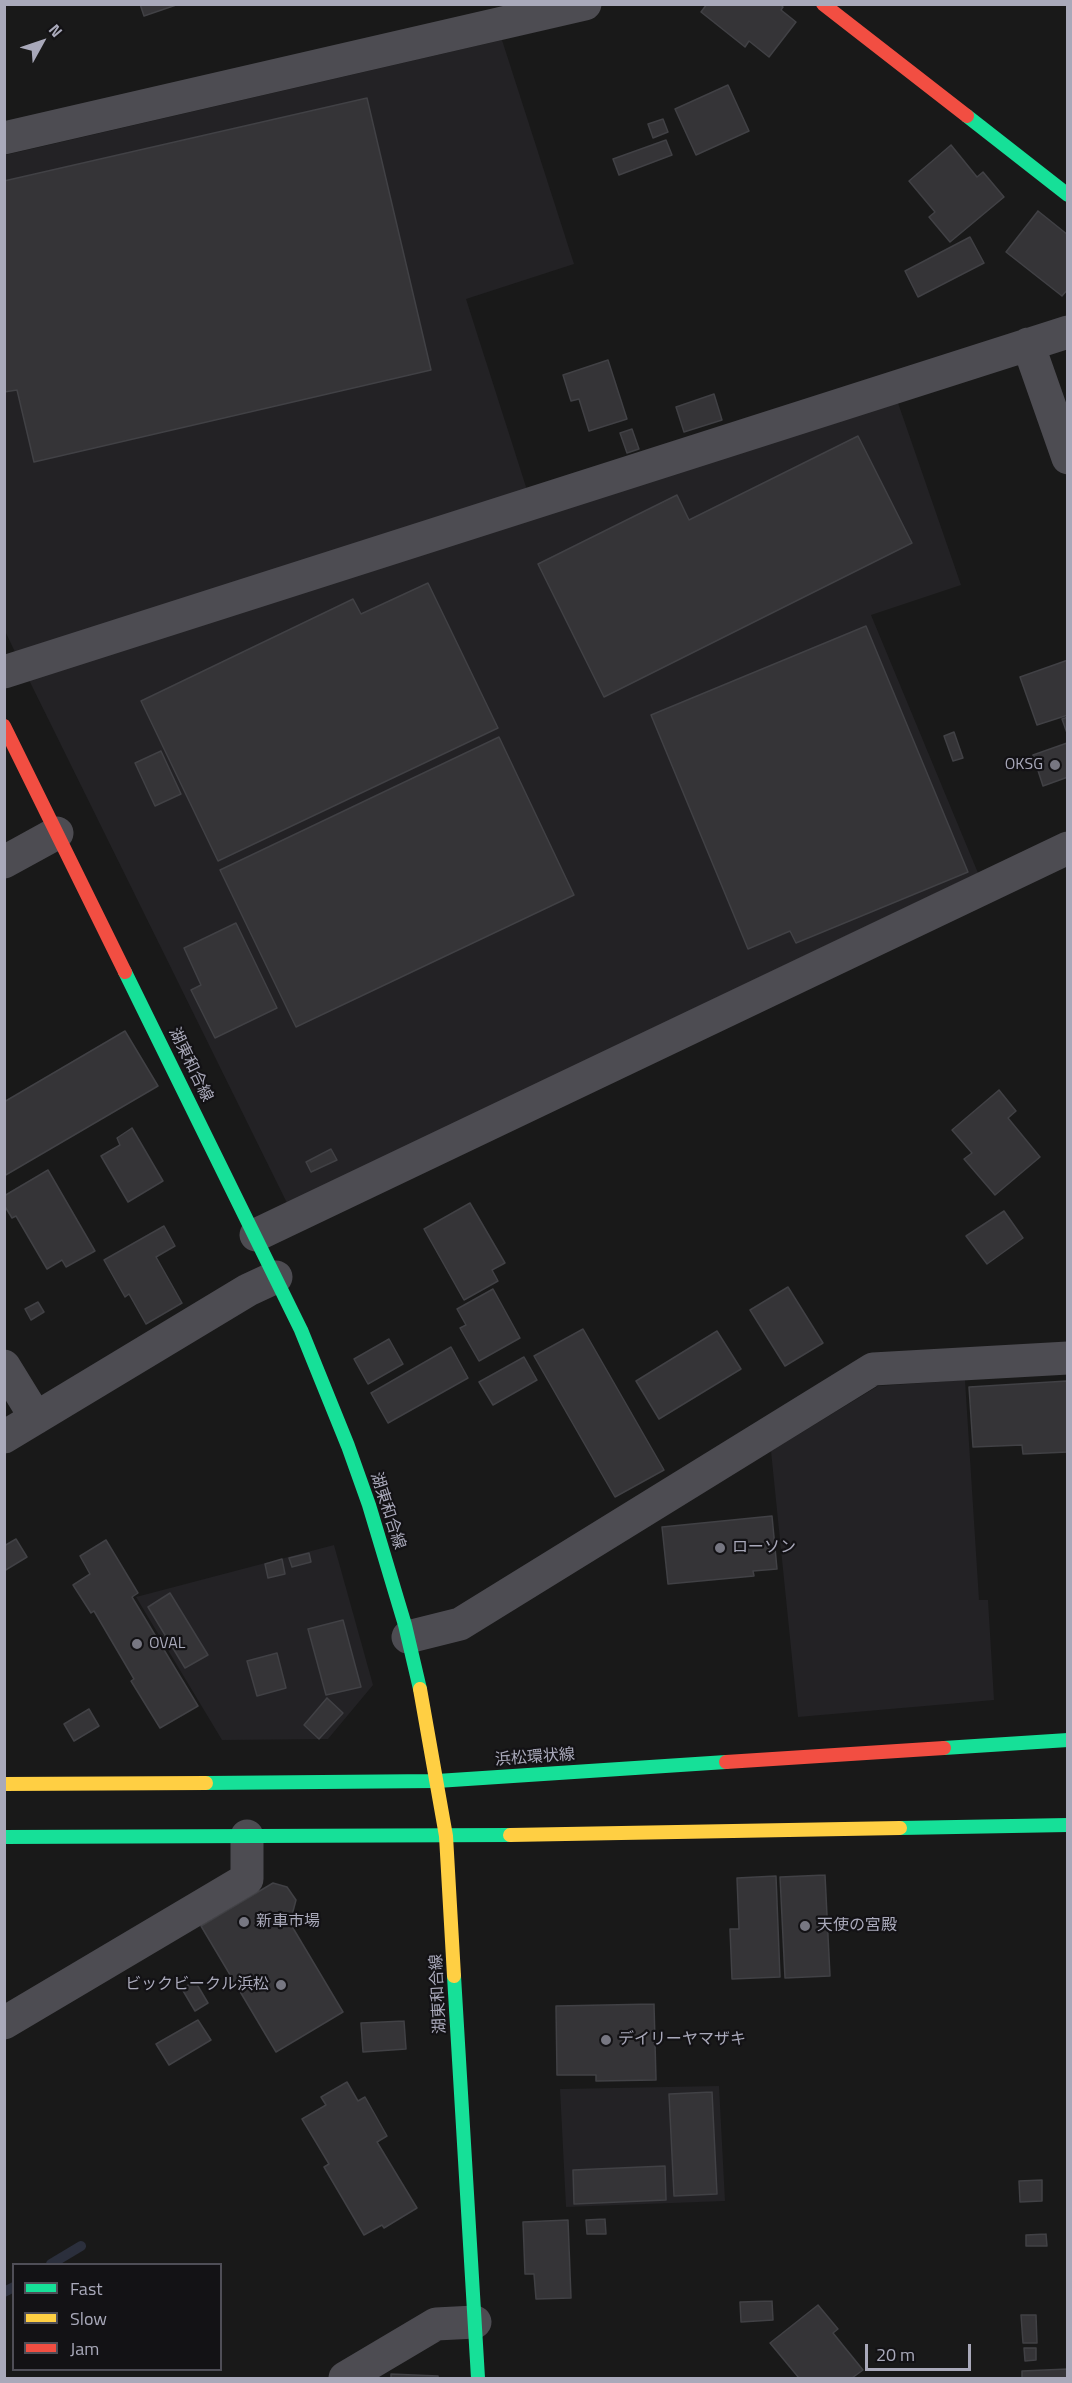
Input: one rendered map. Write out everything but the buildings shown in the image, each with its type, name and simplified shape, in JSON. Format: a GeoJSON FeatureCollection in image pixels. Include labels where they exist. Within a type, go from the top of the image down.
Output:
{"type":"FeatureCollection","features":[{"type":"Feature","properties":{"kind":"main road"},"geometry":{"type":"LineString","coordinates":[[823,4],[1068,195]]}},
{"type":"Feature","properties":{"kind":"main road","name":"湖東和合線"},"geometry":{"type":"LineString","coordinates":[[4,726],[256,1235],[313,1359],[348,1446],[372,1515],[408,1637],[423,1702],[446,1836],[478,2379]]}},
{"type":"Feature","properties":{"kind":"main road","name":"浜松環状線"},"geometry":{"type":"LineString","coordinates":[[4,1784],[437,1782],[1068,1740]]}},
{"type":"Feature","properties":{"kind":"main road"},"geometry":{"type":"LineString","coordinates":[[4,1837],[446,1836],[1068,1825]]}},
{"type":"Feature","properties":{"kind":"street"},"geometry":{"type":"LineString","coordinates":[[4,138],[585,4]]}},
{"type":"Feature","properties":{"kind":"street"},"geometry":{"type":"LineString","coordinates":[[4,672],[1068,332]]}},
{"type":"Feature","properties":{"kind":"street"},"geometry":{"type":"LineString","coordinates":[[1028,344],[1068,458]]}},
{"type":"Feature","properties":{"kind":"street"},"geometry":{"type":"LineString","coordinates":[[4,862],[57,833]]}},
{"type":"Feature","properties":{"kind":"street"},"geometry":{"type":"LineString","coordinates":[[256,1235],[1068,848]]}},
{"type":"Feature","properties":{"kind":"street"},"geometry":{"type":"LineString","coordinates":[[4,1437],[248,1290],[276,1277]]}},
{"type":"Feature","properties":{"kind":"street"},"geometry":{"type":"LineString","coordinates":[[408,1637],[460,1624],[873,1369],[1068,1358]]}},
{"type":"Feature","properties":{"kind":"street"},"geometry":{"type":"LineString","coordinates":[[4,1365],[36,1418]]}},
{"type":"Feature","properties":{"kind":"street"},"geometry":{"type":"LineString","coordinates":[[4,2023],[247,1879],[247,1836]]}},
{"type":"Feature","properties":{"kind":"street"},"geometry":{"type":"LineString","coordinates":[[345,2379],[436,2324],[475,2322]]}},
{"type":"Feature","properties":{"kind":"shaded area"},"geometry":{"type":"Polygon","coordinates":[[[502,40],[574,264],[466,299],[527,490],[16,654],[5,631],[5,155],[502,40]]]}},
{"type":"Feature","properties":{"kind":"shaded area"},"geometry":{"type":"Polygon","coordinates":[[[897,400],[961,585],[871,615],[978,873],[287,1203],[28,678],[897,400]]]}},
{"type":"Feature","properties":{"kind":"shaded area"},"geometry":{"type":"Polygon","coordinates":[[[965,1380],[979,1600],[988,1600],[994,1700],[798,1717],[771,1451],[878,1386],[965,1380]]]}},
{"type":"Feature","properties":{"kind":"shaded area"},"geometry":{"type":"Polygon","coordinates":[[[334,1545],[373,1685],[328,1739],[222,1740],[136,1597],[334,1545]]]}},
{"type":"Feature","properties":{"kind":"shaded area"},"geometry":{"type":"Polygon","coordinates":[[[719,2086],[725,2201],[566,2207],[560,2089],[719,2086]]]}},
{"type":"Feature","properties":{"kind":"waterway"},"geometry":{"type":"LineString","coordinates":[[53,2263],[81,2246]]}},
{"type":"Feature","properties":{"kind":"waterway"},"geometry":{"type":"LineString","coordinates":[[4,2292],[12,2288]]}},
{"type":"Feature","properties":{"kind":"traffic: fast"},"geometry":{"type":"LineString","coordinates":[[967,116],[1068,195]]}},
{"type":"Feature","properties":{"kind":"traffic: fast"},"geometry":{"type":"LineString","coordinates":[[125,972],[301,1330],[369,1505],[405,1625],[420,1689]]}},
{"type":"Feature","properties":{"kind":"traffic: fast"},"geometry":{"type":"LineString","coordinates":[[944,1748],[1068,1740]]}},
{"type":"Feature","properties":{"kind":"traffic: fast"},"geometry":{"type":"LineString","coordinates":[[206,1783],[437,1781],[726,1762]]}},
{"type":"Feature","properties":{"kind":"traffic: fast"},"geometry":{"type":"LineString","coordinates":[[900,1828],[1068,1825]]}},
{"type":"Feature","properties":{"kind":"traffic: fast"},"geometry":{"type":"LineString","coordinates":[[4,1837],[510,1835]]}},
{"type":"Feature","properties":{"kind":"traffic: fast"},"geometry":{"type":"LineString","coordinates":[[454,1976],[478,2378]]}},
{"type":"Feature","properties":{"kind":"traffic: slow"},"geometry":{"type":"LineString","coordinates":[[420,1689],[446,1836],[454,1976]]}},
{"type":"Feature","properties":{"kind":"traffic: slow"},"geometry":{"type":"LineString","coordinates":[[4,1784],[206,1783]]}},
{"type":"Feature","properties":{"kind":"traffic: slow"},"geometry":{"type":"LineString","coordinates":[[510,1835],[900,1828]]}},
{"type":"Feature","properties":{"kind":"traffic: jam"},"geometry":{"type":"LineString","coordinates":[[823,4],[967,116]]}},
{"type":"Feature","properties":{"kind":"traffic: jam"},"geometry":{"type":"LineString","coordinates":[[4,726],[125,972]]}},
{"type":"Feature","properties":{"kind":"traffic: jam"},"geometry":{"type":"LineString","coordinates":[[726,1762],[944,1748]]}},
{"type":"Feature","properties":{"kind":"place","name":"OKSG"},"geometry":{"type":"Point","coordinates":[1055,765]}},
{"type":"Feature","properties":{"kind":"place","name":"ローソン"},"geometry":{"type":"Point","coordinates":[720,1548]}},
{"type":"Feature","properties":{"kind":"place","name":"OVAL"},"geometry":{"type":"Point","coordinates":[137,1644]}},
{"type":"Feature","properties":{"kind":"place","name":"新車市場"},"geometry":{"type":"Point","coordinates":[244,1922]}},
{"type":"Feature","properties":{"kind":"place","name":"天使の宮殿"},"geometry":{"type":"Point","coordinates":[805,1926]}},
{"type":"Feature","properties":{"kind":"place","name":"ビックビークル浜松"},"geometry":{"type":"Point","coordinates":[281,1985]}},
{"type":"Feature","properties":{"kind":"place","name":"デイリーヤマザキ"},"geometry":{"type":"Point","coordinates":[606,2040]}}]}
